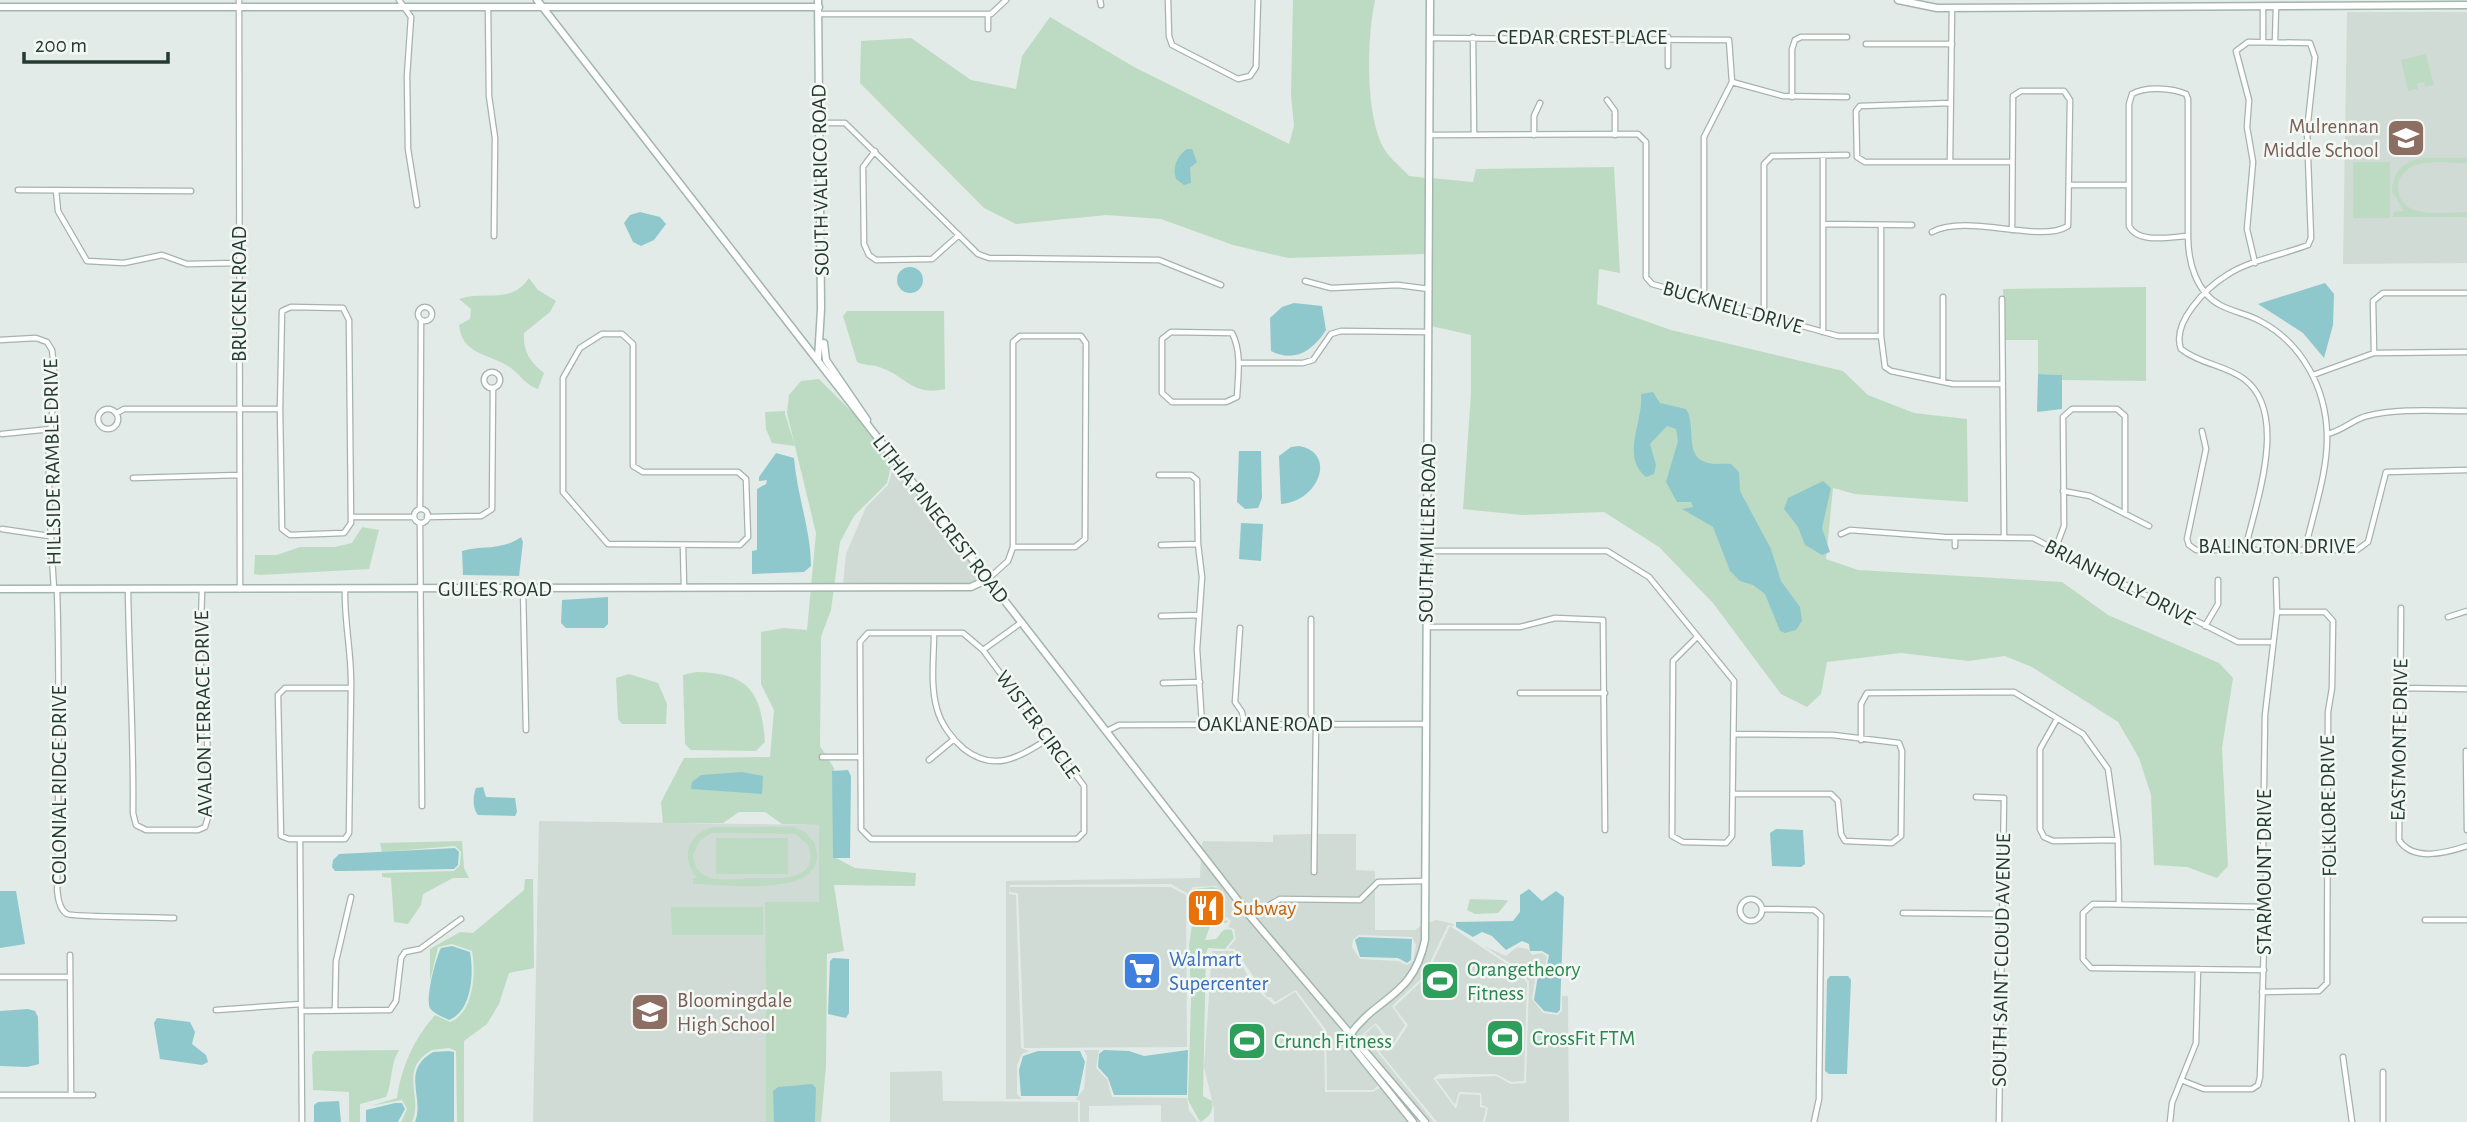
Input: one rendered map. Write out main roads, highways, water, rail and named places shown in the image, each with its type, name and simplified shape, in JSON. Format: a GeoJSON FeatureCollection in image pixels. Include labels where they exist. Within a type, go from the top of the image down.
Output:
{"type":"FeatureCollection","features":[{"type":"Feature","properties":{"kind":"water"},"geometry":{"type":"Polygon","coordinates":[[[1187,149],[1192,149],[1197,162],[1190,168],[1191,183],[1184,185],[1176,179],[1175,166],[1178,158],[1187,149]]]}},
{"type":"Feature","properties":{"kind":"water"},"geometry":{"type":"Polygon","coordinates":[[[640,212],[660,217],[666,224],[654,240],[641,246],[633,242],[624,223],[630,215],[640,212]]]}},
{"type":"Feature","properties":{"kind":"water"},"geometry":{"type":"Polygon","coordinates":[[[910,267],[919,271],[923,280],[919,289],[910,293],[901,289],[897,280],[901,271],[910,267]]]}},
{"type":"Feature","properties":{"kind":"water"},"geometry":{"type":"Polygon","coordinates":[[[2325,283],[2334,294],[2333,325],[2324,358],[2303,333],[2258,304],[2325,283]]]}},
{"type":"Feature","properties":{"kind":"water"},"geometry":{"type":"Polygon","coordinates":[[[1294,303],[1322,306],[1326,330],[1309,349],[1287,356],[1271,351],[1270,318],[1282,307],[1294,303]]]}},
{"type":"Feature","properties":{"kind":"water"},"geometry":{"type":"Polygon","coordinates":[[[2038,374],[2062,375],[2062,409],[2037,412],[2038,374]]]}},
{"type":"Feature","properties":{"kind":"water"},"geometry":{"type":"Polygon","coordinates":[[[1653,392],[1660,403],[1686,409],[1691,424],[1693,448],[1700,460],[1711,464],[1731,464],[1739,472],[1740,491],[1771,549],[1781,581],[1800,607],[1802,621],[1796,630],[1785,633],[1780,631],[1765,594],[1753,585],[1740,581],[1730,571],[1713,527],[1682,509],[1693,507],[1691,502],[1677,502],[1666,482],[1678,441],[1676,429],[1667,426],[1650,444],[1656,465],[1654,474],[1646,477],[1638,469],[1634,449],[1641,394],[1653,392]]]}},
{"type":"Feature","properties":{"kind":"water"},"geometry":{"type":"Polygon","coordinates":[[[1299,446],[1311,450],[1318,458],[1318,477],[1305,495],[1281,504],[1279,456],[1291,447],[1299,446]]]}},
{"type":"Feature","properties":{"kind":"water"},"geometry":{"type":"Polygon","coordinates":[[[1239,451],[1261,451],[1262,498],[1258,508],[1245,509],[1237,502],[1239,451]]]}},
{"type":"Feature","properties":{"kind":"water"},"geometry":{"type":"Polygon","coordinates":[[[776,453],[794,458],[811,566],[804,572],[752,574],[752,551],[757,550],[757,489],[766,484],[767,480],[759,481],[759,477],[776,453]]]}},
{"type":"Feature","properties":{"kind":"water"},"geometry":{"type":"Polygon","coordinates":[[[1823,481],[1831,488],[1822,528],[1830,552],[1822,555],[1805,545],[1798,527],[1784,509],[1788,498],[1823,481]]]}},
{"type":"Feature","properties":{"kind":"water"},"geometry":{"type":"Polygon","coordinates":[[[1241,523],[1263,524],[1261,561],[1239,559],[1241,523]]]}},
{"type":"Feature","properties":{"kind":"water"},"geometry":{"type":"Polygon","coordinates":[[[521,537],[523,542],[519,576],[463,575],[462,551],[500,546],[521,537]]]}},
{"type":"Feature","properties":{"kind":"water"},"geometry":{"type":"Polygon","coordinates":[[[608,597],[608,624],[604,628],[566,628],[561,623],[562,600],[608,597]]]}},
{"type":"Feature","properties":{"kind":"water"},"geometry":{"type":"Polygon","coordinates":[[[848,770],[851,776],[850,858],[833,858],[832,771],[848,770]]]}},
{"type":"Feature","properties":{"kind":"water"},"geometry":{"type":"Polygon","coordinates":[[[742,772],[763,776],[762,794],[691,789],[692,782],[701,775],[742,772]]]}},
{"type":"Feature","properties":{"kind":"water"},"geometry":{"type":"Polygon","coordinates":[[[483,787],[486,797],[515,798],[515,816],[478,815],[474,795],[476,788],[483,787]]]}},
{"type":"Feature","properties":{"kind":"water"},"geometry":{"type":"Polygon","coordinates":[[[1776,829],[1803,830],[1805,864],[1801,867],[1772,866],[1770,833],[1776,829]]]}},
{"type":"Feature","properties":{"kind":"water"},"geometry":{"type":"Polygon","coordinates":[[[455,848],[459,852],[458,865],[454,869],[335,871],[332,867],[333,860],[339,854],[455,848]]]}},
{"type":"Feature","properties":{"kind":"water"},"geometry":{"type":"Polygon","coordinates":[[[1529,889],[1542,901],[1556,891],[1564,897],[1560,1010],[1557,1013],[1544,1011],[1534,1000],[1538,975],[1546,971],[1549,955],[1542,951],[1530,951],[1529,944],[1522,941],[1506,950],[1492,936],[1482,932],[1473,937],[1456,927],[1456,922],[1513,921],[1520,912],[1520,895],[1529,889]]]}},
{"type":"Feature","properties":{"kind":"water"},"geometry":{"type":"Polygon","coordinates":[[[0,891],[16,891],[25,944],[0,948],[0,891]]]}},
{"type":"Feature","properties":{"kind":"water"},"geometry":{"type":"Polygon","coordinates":[[[1359,937],[1412,939],[1411,960],[1407,963],[1398,958],[1360,957],[1355,940],[1359,937]]]}},
{"type":"Feature","properties":{"kind":"water"},"geometry":{"type":"Polygon","coordinates":[[[452,946],[470,952],[472,970],[470,990],[463,1009],[449,1020],[430,1008],[429,996],[441,948],[452,946]]]}},
{"type":"Feature","properties":{"kind":"water"},"geometry":{"type":"Polygon","coordinates":[[[833,958],[849,959],[849,1013],[846,1018],[828,1014],[830,961],[833,958]]]}},
{"type":"Feature","properties":{"kind":"water"},"geometry":{"type":"Polygon","coordinates":[[[1830,976],[1848,976],[1851,980],[1847,1074],[1829,1074],[1825,1071],[1827,980],[1830,976]]]}},
{"type":"Feature","properties":{"kind":"water"},"geometry":{"type":"Polygon","coordinates":[[[0,1011],[35,1011],[38,1017],[39,1064],[27,1067],[0,1066],[0,1011]]]}},
{"type":"Feature","properties":{"kind":"water"},"geometry":{"type":"Polygon","coordinates":[[[157,1018],[190,1022],[195,1032],[192,1044],[206,1055],[208,1062],[202,1065],[160,1059],[154,1023],[157,1018]]]}},
{"type":"Feature","properties":{"kind":"water"},"geometry":{"type":"Polygon","coordinates":[[[1104,1050],[1129,1051],[1144,1056],[1188,1050],[1187,1095],[1114,1095],[1108,1078],[1098,1067],[1099,1054],[1104,1050]]]}},
{"type":"Feature","properties":{"kind":"water"},"geometry":{"type":"Polygon","coordinates":[[[1038,1051],[1080,1051],[1085,1062],[1078,1096],[1021,1096],[1019,1070],[1023,1056],[1038,1051]]]}},
{"type":"Feature","properties":{"kind":"water"},"geometry":{"type":"Polygon","coordinates":[[[433,1052],[454,1052],[454,1122],[415,1122],[415,1076],[418,1067],[423,1059],[433,1052]]]}},
{"type":"Feature","properties":{"kind":"water"},"geometry":{"type":"Polygon","coordinates":[[[812,1084],[816,1088],[815,1122],[774,1122],[773,1091],[778,1087],[812,1084]]]}},
{"type":"Feature","properties":{"kind":"water"},"geometry":{"type":"Polygon","coordinates":[[[339,1101],[341,1122],[314,1122],[314,1105],[318,1102],[339,1101]]]}},
{"type":"Feature","properties":{"kind":"water"},"geometry":{"type":"Polygon","coordinates":[[[402,1103],[405,1109],[398,1122],[366,1122],[366,1110],[402,1103]]]}},
{"type":"Feature","properties":{"kind":"place","name":"Mulrennan Middle School"},"geometry":{"type":"Point","coordinates":[2406,138]}},
{"type":"Feature","properties":{"kind":"place","name":"Subway"},"geometry":{"type":"Point","coordinates":[1206,908]}},
{"type":"Feature","properties":{"kind":"place","name":"Walmart Supercenter"},"geometry":{"type":"Point","coordinates":[1142,971]}},
{"type":"Feature","properties":{"kind":"place","name":"Orangetheory Fitness"},"geometry":{"type":"Point","coordinates":[1440,981]}},
{"type":"Feature","properties":{"kind":"place","name":"Bloomingdale High School"},"geometry":{"type":"Point","coordinates":[650,1012]}},
{"type":"Feature","properties":{"kind":"place","name":"CrossFit FTM"},"geometry":{"type":"Point","coordinates":[1505,1038]}},
{"type":"Feature","properties":{"kind":"place","name":"Crunch Fitness"},"geometry":{"type":"Point","coordinates":[1247,1041]}}]}
